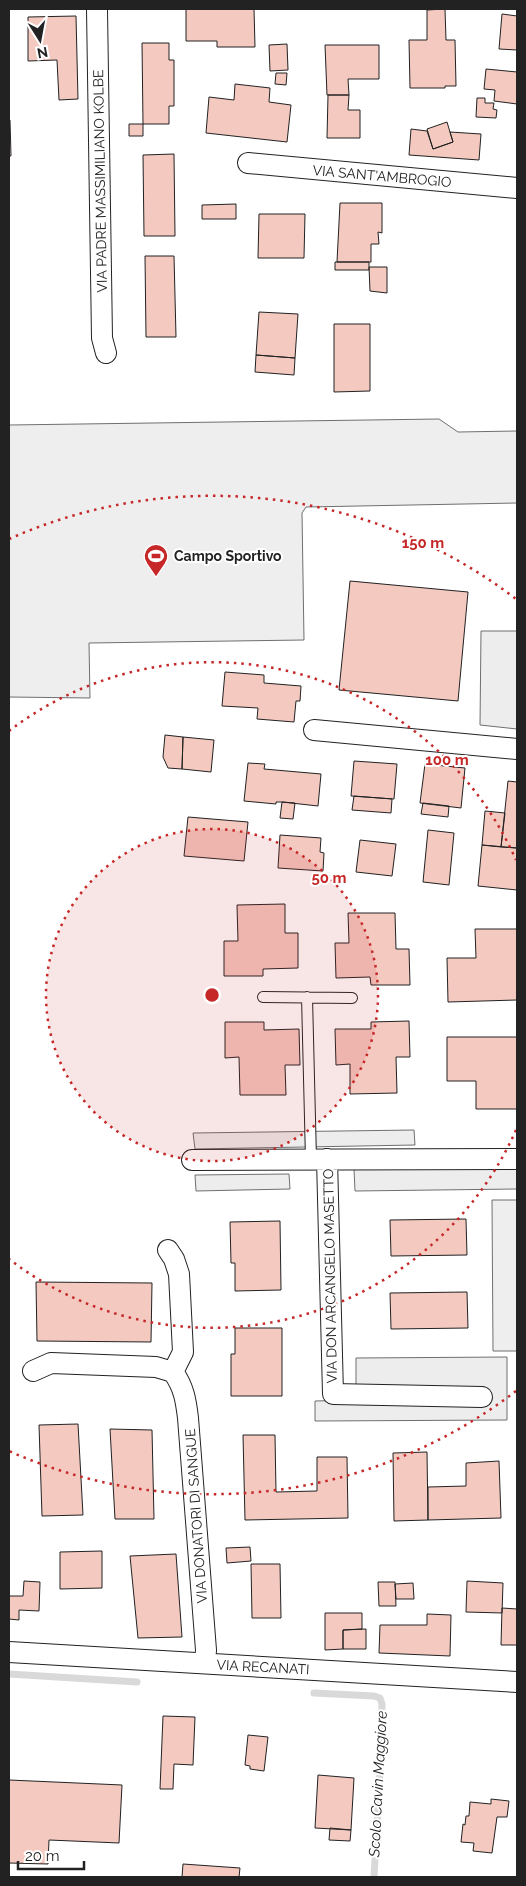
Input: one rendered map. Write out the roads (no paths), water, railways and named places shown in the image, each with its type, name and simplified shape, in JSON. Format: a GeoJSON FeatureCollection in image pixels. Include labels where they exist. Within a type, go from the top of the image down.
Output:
{"type":"FeatureCollection","features":[{"type":"Feature","properties":{"kind":"street","name":"VIA PADRE MASSIMILIANO KOLBE"},"geometry":{"type":"LineString","coordinates":[[97,9],[102,338],[106,352]]}},
{"type":"Feature","properties":{"kind":"street","name":"VIA SANT'AMBROGIO"},"geometry":{"type":"LineString","coordinates":[[248,163],[517,188]]}},
{"type":"Feature","properties":{"kind":"street"},"geometry":{"type":"LineString","coordinates":[[314,730],[517,749]]}},
{"type":"Feature","properties":{"kind":"street","name":"VIA DON ARCANGELO MASETTO"},"geometry":{"type":"LineString","coordinates":[[319,1159],[333,1394],[482,1397]]}},
{"type":"Feature","properties":{"kind":"street","name":"VIA DON ARCANGELO MASETTO"},"geometry":{"type":"LineString","coordinates":[[192,1160],[517,1159]]}},
{"type":"Feature","properties":{"kind":"street"},"geometry":{"type":"LineString","coordinates":[[33,1371],[51,1363],[156,1367],[165,1368],[173,1372],[183,1352],[179,1274],[168,1250]]}},
{"type":"Feature","properties":{"kind":"street","name":"VIA DONATORI DI SANGUE"},"geometry":{"type":"LineString","coordinates":[[173,1372],[180,1382],[185,1395],[188,1418],[206,1650],[205,1663]]}},
{"type":"Feature","properties":{"kind":"street","name":"VIA RECANATI"},"geometry":{"type":"LineString","coordinates":[[9,1652],[517,1682]]}},
{"type":"Feature","properties":{"kind":"lane"},"geometry":{"type":"LineString","coordinates":[[263,996],[352,998]]}},
{"type":"Feature","properties":{"kind":"lane"},"geometry":{"type":"LineString","coordinates":[[307,997],[319,1159]]}},
{"type":"Feature","properties":{"kind":"waterway","name":"Scolo Cavin Maggiore"},"geometry":{"type":"LineString","coordinates":[[9,1674],[137,1682]]}},
{"type":"Feature","properties":{"kind":"waterway","name":"Scolo Cavin Maggiore"},"geometry":{"type":"LineString","coordinates":[[314,1693],[374,1696],[380,1698],[382,1704],[374,1877]]}},
{"type":"Feature","properties":{"kind":"place","name":"Campo Sportivo"},"geometry":{"type":"Point","coordinates":[156,577]}}]}
